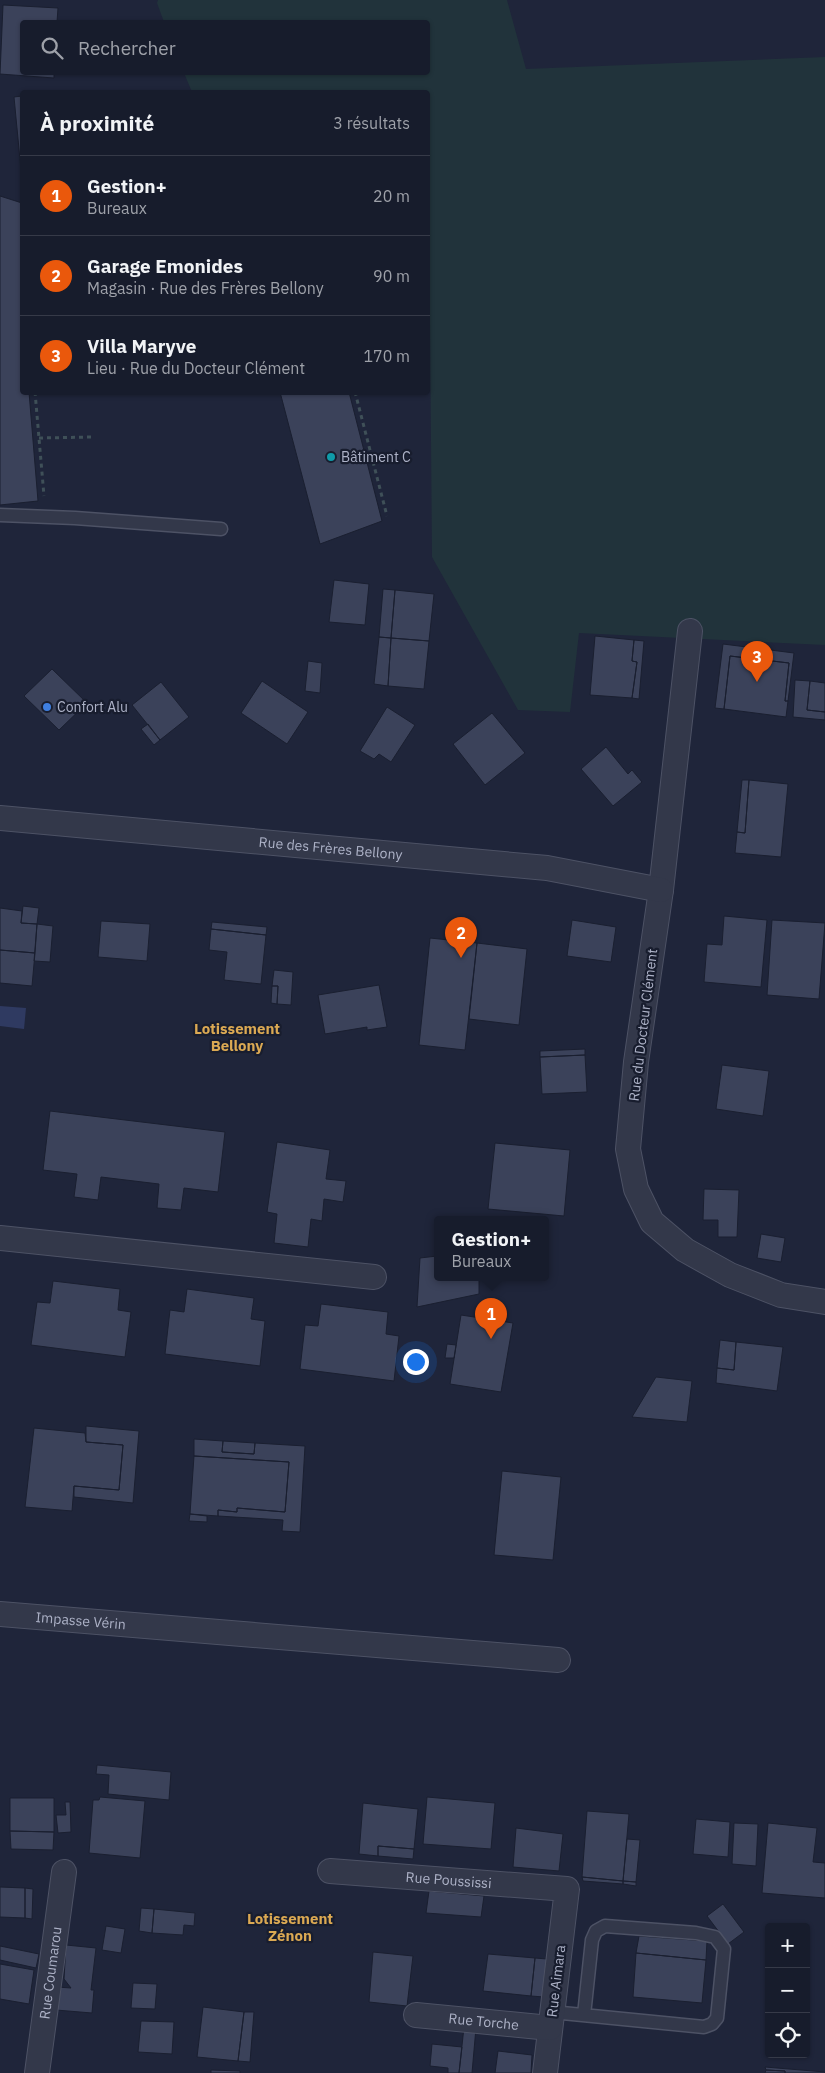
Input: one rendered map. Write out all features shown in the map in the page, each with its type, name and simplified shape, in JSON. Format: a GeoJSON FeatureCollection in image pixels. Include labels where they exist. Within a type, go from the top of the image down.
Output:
{"type":"FeatureCollection","features":[{"type":"Feature","properties":{"kind":"street","name":"Rue du Docteur Clément"},"geometry":{"type":"LineString","coordinates":[[690,631],[660,890],[636,1062],[628,1148],[636,1189],[652,1222],[685,1250],[730,1275],[780,1295],[825,1302]]}},
{"type":"Feature","properties":{"kind":"street","name":"Rue des Frères Bellony"},"geometry":{"type":"LineString","coordinates":[[0,818],[548,868],[660,890]]}},
{"type":"Feature","properties":{"kind":"street"},"geometry":{"type":"LineString","coordinates":[[0,1238],[374,1277]]}},
{"type":"Feature","properties":{"kind":"street","name":"Impasse Vérin"},"geometry":{"type":"LineString","coordinates":[[0,1614],[558,1660]]}},
{"type":"Feature","properties":{"kind":"street","name":"Rue Poussissi"},"geometry":{"type":"LineString","coordinates":[[330,1871],[568,1889]]}},
{"type":"Feature","properties":{"kind":"street","name":"Rue Coumarou"},"geometry":{"type":"LineString","coordinates":[[37,2073],[64,1872]]}},
{"type":"Feature","properties":{"kind":"street","name":"Rue Aimara"},"geometry":{"type":"LineString","coordinates":[[545,2073],[568,1889]]}},
{"type":"Feature","properties":{"kind":"street","name":"Rue Torche"},"geometry":{"type":"LineString","coordinates":[[416,2015],[551,2020]]}},
{"type":"Feature","properties":{"kind":"lane"},"geometry":{"type":"LineString","coordinates":[[0,515],[221,529]]}},
{"type":"Feature","properties":{"kind":"lane"},"geometry":{"type":"LineString","coordinates":[[551,2020],[584,2015],[704,2027],[712,2024],[717,2018],[724,1949],[715,1937],[696,1933],[605,1926],[596,1931],[592,1940],[584,2015]]}},
{"type":"Feature","properties":{"kind":"path"},"geometry":{"type":"LineString","coordinates":[[35,395],[46,517]]}},
{"type":"Feature","properties":{"kind":"path"},"geometry":{"type":"LineString","coordinates":[[355,395],[387,516]]}},
{"type":"Feature","properties":{"kind":"path"},"geometry":{"type":"LineString","coordinates":[[39,438],[93,437]]}},
{"type":"Feature","properties":{"kind":"shaded area"},"geometry":{"type":"Polygon","coordinates":[[[158,0],[507,0],[526,69],[825,57],[825,645],[579,633],[570,712],[518,710],[432,557],[430,90],[191,90],[185,75],[430,75],[430,20],[163,20],[157,3],[158,0]]]}},
{"type":"Feature","properties":{"kind":"water"},"geometry":{"type":"Polygon","coordinates":[[[0,1006],[26,1008],[24,1029],[0,1026],[0,1006]]]}},
{"type":"Feature","properties":{"kind":"building"},"geometry":{"type":"Polygon","coordinates":[[[3,5],[58,8],[57,20],[20,20],[20,75],[54,75],[54,78],[0,74],[3,5]]]}},
{"type":"Feature","properties":{"kind":"building"},"geometry":{"type":"Polygon","coordinates":[[[20,96],[20,160],[14,97],[20,96]]]}},
{"type":"Feature","properties":{"kind":"building"},"geometry":{"type":"Polygon","coordinates":[[[0,196],[20,202],[20,395],[29,395],[38,501],[0,505],[0,196]]]}},
{"type":"Feature","properties":{"kind":"building","name":"Bâtiment C"},"geometry":{"type":"Polygon","coordinates":[[[281,395],[350,395],[382,521],[320,544],[281,395]]]}},
{"type":"Feature","properties":{"kind":"building"},"geometry":{"type":"Polygon","coordinates":[[[334,580],[369,584],[365,625],[329,622],[334,580]]]}},
{"type":"Feature","properties":{"kind":"building"},"geometry":{"type":"Polygon","coordinates":[[[383,589],[395,590],[391,638],[379,637],[383,589]]]}},
{"type":"Feature","properties":{"kind":"building"},"geometry":{"type":"Polygon","coordinates":[[[395,590],[434,594],[429,641],[391,638],[395,590]]]}},
{"type":"Feature","properties":{"kind":"building"},"geometry":{"type":"Polygon","coordinates":[[[595,636],[634,640],[632,661],[637,662],[632,698],[590,695],[595,636]]]}},
{"type":"Feature","properties":{"kind":"building"},"geometry":{"type":"Polygon","coordinates":[[[379,637],[391,638],[388,686],[374,684],[379,637]]]}},
{"type":"Feature","properties":{"kind":"building"},"geometry":{"type":"Polygon","coordinates":[[[391,638],[429,641],[424,689],[388,686],[391,638]]]}},
{"type":"Feature","properties":{"kind":"building"},"geometry":{"type":"Polygon","coordinates":[[[634,640],[644,641],[639,699],[632,698],[637,662],[632,661],[634,640]]]}},
{"type":"Feature","properties":{"kind":"building"},"geometry":{"type":"Polygon","coordinates":[[[723,644],[794,653],[788,701],[785,701],[789,663],[730,656],[724,709],[715,708],[723,644]]]}},
{"type":"Feature","properties":{"kind":"building"},"geometry":{"type":"Polygon","coordinates":[[[730,656],[789,663],[785,701],[788,701],[786,717],[724,709],[730,656]]]}},
{"type":"Feature","properties":{"kind":"building"},"geometry":{"type":"Polygon","coordinates":[[[308,661],[322,663],[320,693],[305,691],[308,661]]]}},
{"type":"Feature","properties":{"kind":"building"},"geometry":{"type":"Polygon","coordinates":[[[52,669],[87,703],[59,730],[24,696],[52,669]]]}},
{"type":"Feature","properties":{"kind":"building"},"geometry":{"type":"Polygon","coordinates":[[[795,680],[810,681],[807,710],[825,712],[825,720],[793,717],[795,680]]]}},
{"type":"Feature","properties":{"kind":"building"},"geometry":{"type":"Polygon","coordinates":[[[262,681],[308,712],[287,744],[241,713],[262,681]]]}},
{"type":"Feature","properties":{"kind":"building"},"geometry":{"type":"Polygon","coordinates":[[[810,681],[825,683],[825,712],[807,710],[810,681]]]}},
{"type":"Feature","properties":{"kind":"building"},"geometry":{"type":"Polygon","coordinates":[[[161,682],[189,717],[160,740],[132,705],[161,682]]]}},
{"type":"Feature","properties":{"kind":"building"},"geometry":{"type":"Polygon","coordinates":[[[387,707],[415,725],[391,762],[379,754],[374,759],[360,751],[387,707]]]}},
{"type":"Feature","properties":{"kind":"building"},"geometry":{"type":"Polygon","coordinates":[[[492,713],[525,753],[485,785],[453,744],[492,713]]]}},
{"type":"Feature","properties":{"kind":"building"},"geometry":{"type":"Polygon","coordinates":[[[148,724],[160,740],[154,745],[141,729],[148,724]]]}},
{"type":"Feature","properties":{"kind":"building"},"geometry":{"type":"Polygon","coordinates":[[[606,747],[628,774],[632,770],[642,782],[613,806],[581,769],[606,747]]]}},
{"type":"Feature","properties":{"kind":"building"},"geometry":{"type":"Polygon","coordinates":[[[742,780],[749,780],[745,833],[737,832],[742,780]]]}},
{"type":"Feature","properties":{"kind":"building"},"geometry":{"type":"Polygon","coordinates":[[[749,780],[788,784],[781,857],[735,853],[737,832],[745,833],[749,780]]]}},
{"type":"Feature","properties":{"kind":"building"},"geometry":{"type":"Polygon","coordinates":[[[23,906],[39,908],[37,924],[21,923],[23,906]]]}},
{"type":"Feature","properties":{"kind":"building"},"geometry":{"type":"Polygon","coordinates":[[[0,908],[22,911],[21,923],[37,924],[35,953],[0,950],[0,908]]]}},
{"type":"Feature","properties":{"kind":"building"},"geometry":{"type":"Polygon","coordinates":[[[724,916],[767,920],[761,987],[704,982],[707,944],[722,945],[724,916]]]}},
{"type":"Feature","properties":{"kind":"building"},"geometry":{"type":"Polygon","coordinates":[[[572,920],[616,927],[611,962],[567,956],[572,920]]]}},
{"type":"Feature","properties":{"kind":"building"},"geometry":{"type":"Polygon","coordinates":[[[772,920],[825,923],[819,999],[767,995],[772,920]]]}},
{"type":"Feature","properties":{"kind":"building"},"geometry":{"type":"Polygon","coordinates":[[[101,921],[150,924],[147,961],[98,957],[101,921]]]}},
{"type":"Feature","properties":{"kind":"building"},"geometry":{"type":"Polygon","coordinates":[[[212,922],[267,927],[266,935],[211,929],[212,922]]]}},
{"type":"Feature","properties":{"kind":"building"},"geometry":{"type":"Polygon","coordinates":[[[37,924],[53,926],[50,962],[34,961],[37,924]]]}},
{"type":"Feature","properties":{"kind":"building"},"geometry":{"type":"Polygon","coordinates":[[[211,929],[266,935],[261,984],[224,980],[227,952],[209,950],[211,929]]]}},
{"type":"Feature","properties":{"kind":"building"},"geometry":{"type":"Polygon","coordinates":[[[430,938],[477,943],[465,1050],[419,1045],[430,938]]]}},
{"type":"Feature","properties":{"kind":"building"},"geometry":{"type":"Polygon","coordinates":[[[477,943],[527,949],[519,1025],[469,1019],[477,943]]]}},
{"type":"Feature","properties":{"kind":"building"},"geometry":{"type":"Polygon","coordinates":[[[0,950],[35,953],[32,986],[0,983],[0,950]]]}},
{"type":"Feature","properties":{"kind":"building"},"geometry":{"type":"Polygon","coordinates":[[[274,970],[293,972],[291,1005],[277,1004],[278,986],[272,986],[274,970]]]}},
{"type":"Feature","properties":{"kind":"building"},"geometry":{"type":"Polygon","coordinates":[[[379,985],[387,1027],[367,1030],[367,1027],[325,1034],[318,995],[379,985]]]}},
{"type":"Feature","properties":{"kind":"building"},"geometry":{"type":"Polygon","coordinates":[[[272,986],[278,986],[277,1004],[271,1003],[272,986]]]}},
{"type":"Feature","properties":{"kind":"building"},"geometry":{"type":"Polygon","coordinates":[[[585,1049],[585,1055],[540,1057],[540,1051],[585,1049]]]}},
{"type":"Feature","properties":{"kind":"building"},"geometry":{"type":"Polygon","coordinates":[[[585,1055],[587,1092],[542,1094],[540,1057],[585,1055]]]}},
{"type":"Feature","properties":{"kind":"building"},"geometry":{"type":"Polygon","coordinates":[[[722,1065],[769,1071],[763,1116],[716,1109],[722,1065]]]}},
{"type":"Feature","properties":{"kind":"building"},"geometry":{"type":"Polygon","coordinates":[[[50,1111],[225,1132],[218,1192],[184,1188],[181,1210],[157,1208],[159,1184],[101,1177],[98,1200],[74,1197],[77,1174],[43,1170],[50,1111]]]}},
{"type":"Feature","properties":{"kind":"building"},"geometry":{"type":"Polygon","coordinates":[[[277,1142],[330,1150],[326,1179],[346,1181],[343,1202],[324,1199],[322,1221],[311,1219],[308,1247],[274,1243],[277,1214],[267,1212],[277,1142]]]}},
{"type":"Feature","properties":{"kind":"building"},"geometry":{"type":"Polygon","coordinates":[[[495,1143],[570,1150],[564,1216],[488,1209],[495,1143]]]}},
{"type":"Feature","properties":{"kind":"building"},"geometry":{"type":"Polygon","coordinates":[[[704,1189],[739,1190],[737,1237],[718,1237],[718,1220],[703,1220],[704,1189]]]}},
{"type":"Feature","properties":{"kind":"building"},"geometry":{"type":"Polygon","coordinates":[[[761,1234],[785,1238],[781,1262],[757,1258],[761,1234]]]}},
{"type":"Feature","properties":{"kind":"building"},"geometry":{"type":"Polygon","coordinates":[[[434,1256],[434,1281],[479,1281],[479,1294],[417,1307],[420,1258],[434,1256]]]}},
{"type":"Feature","properties":{"kind":"building"},"geometry":{"type":"Polygon","coordinates":[[[53,1281],[120,1289],[118,1310],[131,1312],[125,1357],[31,1345],[37,1302],[50,1303],[53,1281]]]}},
{"type":"Feature","properties":{"kind":"building"},"geometry":{"type":"Polygon","coordinates":[[[187,1289],[254,1298],[251,1319],[265,1321],[260,1366],[165,1354],[170,1310],[184,1312],[187,1289]]]}},
{"type":"Feature","properties":{"kind":"building"},"geometry":{"type":"Polygon","coordinates":[[[321,1304],[388,1312],[386,1334],[399,1336],[394,1381],[300,1369],[305,1325],[318,1326],[321,1304]]]}},
{"type":"Feature","properties":{"kind":"building"},"geometry":{"type":"Polygon","coordinates":[[[461,1315],[513,1323],[501,1392],[450,1384],[461,1315]]]}},
{"type":"Feature","properties":{"kind":"building"},"geometry":{"type":"Polygon","coordinates":[[[720,1340],[736,1342],[734,1370],[717,1368],[720,1340]]]}},
{"type":"Feature","properties":{"kind":"building"},"geometry":{"type":"Polygon","coordinates":[[[736,1342],[783,1347],[777,1391],[716,1383],[717,1368],[734,1370],[736,1342]]]}},
{"type":"Feature","properties":{"kind":"building"},"geometry":{"type":"Polygon","coordinates":[[[447,1344],[456,1345],[454,1358],[445,1358],[447,1344]]]}},
{"type":"Feature","properties":{"kind":"building"},"geometry":{"type":"Polygon","coordinates":[[[656,1377],[692,1381],[687,1422],[632,1417],[656,1377]]]}},
{"type":"Feature","properties":{"kind":"building"},"geometry":{"type":"Polygon","coordinates":[[[86,1426],[139,1431],[133,1503],[74,1497],[74,1486],[119,1490],[123,1445],[86,1442],[86,1426]]]}},
{"type":"Feature","properties":{"kind":"building"},"geometry":{"type":"Polygon","coordinates":[[[34,1428],[85,1433],[86,1442],[123,1445],[119,1490],[74,1486],[72,1511],[25,1507],[34,1428]]]}},
{"type":"Feature","properties":{"kind":"building"},"geometry":{"type":"Polygon","coordinates":[[[194,1439],[223,1441],[222,1452],[254,1454],[255,1443],[305,1446],[300,1532],[282,1531],[283,1520],[218,1516],[218,1510],[237,1512],[237,1508],[285,1512],[289,1462],[194,1456],[194,1439]]]}},
{"type":"Feature","properties":{"kind":"building"},"geometry":{"type":"Polygon","coordinates":[[[223,1441],[255,1443],[254,1454],[222,1452],[223,1441]]]}},
{"type":"Feature","properties":{"kind":"building"},"geometry":{"type":"Polygon","coordinates":[[[194,1456],[289,1462],[285,1512],[237,1508],[237,1512],[218,1510],[218,1516],[190,1514],[194,1456]]]}},
{"type":"Feature","properties":{"kind":"building"},"geometry":{"type":"Polygon","coordinates":[[[502,1471],[561,1477],[553,1560],[494,1555],[502,1471]]]}},
{"type":"Feature","properties":{"kind":"building"},"geometry":{"type":"Polygon","coordinates":[[[190,1514],[207,1516],[207,1522],[189,1521],[190,1514]]]}},
{"type":"Feature","properties":{"kind":"building"},"geometry":{"type":"Polygon","coordinates":[[[97,1765],[171,1772],[169,1800],[108,1794],[109,1775],[96,1774],[97,1765]]]}},
{"type":"Feature","properties":{"kind":"building"},"geometry":{"type":"Polygon","coordinates":[[[100,1797],[145,1801],[140,1858],[89,1853],[93,1800],[99,1800],[100,1797]]]}},
{"type":"Feature","properties":{"kind":"building"},"geometry":{"type":"Polygon","coordinates":[[[427,1797],[495,1803],[491,1849],[423,1844],[427,1797]]]}},
{"type":"Feature","properties":{"kind":"building"},"geometry":{"type":"Polygon","coordinates":[[[10,1798],[54,1798],[54,1832],[10,1831],[10,1798]]]}},
{"type":"Feature","properties":{"kind":"building"},"geometry":{"type":"Polygon","coordinates":[[[65,1802],[70,1802],[71,1832],[58,1833],[56,1815],[66,1815],[65,1802]]]}},
{"type":"Feature","properties":{"kind":"building"},"geometry":{"type":"Polygon","coordinates":[[[363,1803],[418,1809],[414,1849],[378,1846],[378,1856],[359,1854],[363,1803]]]}},
{"type":"Feature","properties":{"kind":"building"},"geometry":{"type":"Polygon","coordinates":[[[587,1811],[629,1814],[623,1881],[582,1877],[587,1811]]]}},
{"type":"Feature","properties":{"kind":"building"},"geometry":{"type":"Polygon","coordinates":[[[696,1819],[730,1822],[728,1857],[693,1854],[696,1819]]]}},
{"type":"Feature","properties":{"kind":"building"},"geometry":{"type":"Polygon","coordinates":[[[734,1823],[758,1824],[756,1866],[732,1864],[734,1823]]]}},
{"type":"Feature","properties":{"kind":"building"},"geometry":{"type":"Polygon","coordinates":[[[768,1823],[817,1828],[813,1862],[825,1863],[825,1898],[762,1893],[768,1823]]]}},
{"type":"Feature","properties":{"kind":"building"},"geometry":{"type":"Polygon","coordinates":[[[516,1828],[563,1834],[559,1871],[513,1867],[516,1828]]]}},
{"type":"Feature","properties":{"kind":"building"},"geometry":{"type":"Polygon","coordinates":[[[10,1831],[54,1832],[53,1850],[11,1849],[10,1831]]]}},
{"type":"Feature","properties":{"kind":"building"},"geometry":{"type":"Polygon","coordinates":[[[627,1839],[640,1840],[636,1882],[623,1881],[627,1839]]]}},
{"type":"Feature","properties":{"kind":"building"},"geometry":{"type":"Polygon","coordinates":[[[378,1846],[414,1849],[413,1859],[378,1856],[378,1846]]]}},
{"type":"Feature","properties":{"kind":"building"},"geometry":{"type":"Polygon","coordinates":[[[582,1877],[623,1881],[623,1884],[583,1881],[582,1877]]]}},
{"type":"Feature","properties":{"kind":"building"},"geometry":{"type":"Polygon","coordinates":[[[623,1881],[636,1882],[636,1886],[623,1884],[623,1881]]]}},
{"type":"Feature","properties":{"kind":"building"},"geometry":{"type":"Polygon","coordinates":[[[0,1887],[25,1888],[25,1918],[0,1917],[0,1887]]]}},
{"type":"Feature","properties":{"kind":"building"},"geometry":{"type":"Polygon","coordinates":[[[25,1888],[33,1889],[32,1919],[25,1918],[25,1888]]]}},
{"type":"Feature","properties":{"kind":"building"},"geometry":{"type":"Polygon","coordinates":[[[429,1891],[484,1896],[481,1917],[426,1913],[429,1891]]]}},
{"type":"Feature","properties":{"kind":"building"},"geometry":{"type":"Polygon","coordinates":[[[723,1904],[744,1932],[728,1944],[707,1916],[723,1904]]]}},
{"type":"Feature","properties":{"kind":"building"},"geometry":{"type":"Polygon","coordinates":[[[141,1908],[154,1909],[152,1933],[139,1931],[141,1908]]]}},
{"type":"Feature","properties":{"kind":"building"},"geometry":{"type":"Polygon","coordinates":[[[154,1909],[195,1913],[194,1926],[184,1925],[183,1935],[152,1933],[154,1909]]]}},
{"type":"Feature","properties":{"kind":"building"},"geometry":{"type":"Polygon","coordinates":[[[106,1926],[125,1929],[121,1953],[102,1950],[106,1926]]]}},
{"type":"Feature","properties":{"kind":"building"},"geometry":{"type":"Polygon","coordinates":[[[639,1936],[707,1941],[706,1960],[636,1953],[639,1936]]]}},
{"type":"Feature","properties":{"kind":"building"},"geometry":{"type":"Polygon","coordinates":[[[66,1945],[96,1948],[91,1990],[94,1990],[92,2013],[56,2010],[57,1987],[71,1988],[64,1979],[66,1945]]]}},
{"type":"Feature","properties":{"kind":"building"},"geometry":{"type":"Polygon","coordinates":[[[0,1946],[39,1954],[36,1968],[0,1960],[0,1946]]]}},
{"type":"Feature","properties":{"kind":"building"},"geometry":{"type":"Polygon","coordinates":[[[373,1952],[413,1956],[407,2006],[369,2002],[373,1952]]]}},
{"type":"Feature","properties":{"kind":"building"},"geometry":{"type":"Polygon","coordinates":[[[636,1953],[706,1960],[702,2003],[633,1997],[636,1953]]]}},
{"type":"Feature","properties":{"kind":"building"},"geometry":{"type":"Polygon","coordinates":[[[488,1954],[535,1958],[531,1996],[483,1991],[488,1954]]]}},
{"type":"Feature","properties":{"kind":"building"},"geometry":{"type":"Polygon","coordinates":[[[535,1958],[547,1959],[544,1997],[531,1996],[535,1958]]]}},
{"type":"Feature","properties":{"kind":"building"},"geometry":{"type":"Polygon","coordinates":[[[0,1964],[34,1970],[29,2004],[0,1999],[0,1964]]]}},
{"type":"Feature","properties":{"kind":"building"},"geometry":{"type":"Polygon","coordinates":[[[133,1983],[157,1984],[155,2009],[131,2008],[133,1983]]]}},
{"type":"Feature","properties":{"kind":"building"},"geometry":{"type":"Polygon","coordinates":[[[203,2007],[244,2012],[238,2061],[197,2057],[203,2007]]]}},
{"type":"Feature","properties":{"kind":"building"},"geometry":{"type":"Polygon","coordinates":[[[244,2012],[254,2012],[250,2062],[238,2061],[244,2012]]]}},
{"type":"Feature","properties":{"kind":"building"},"geometry":{"type":"Polygon","coordinates":[[[141,2021],[174,2022],[172,2054],[138,2052],[141,2021]]]}},
{"type":"Feature","properties":{"kind":"building"},"geometry":{"type":"Polygon","coordinates":[[[464,2027],[476,2028],[472,2073],[459,2073],[464,2027]]]}},
{"type":"Feature","properties":{"kind":"building"},"geometry":{"type":"Polygon","coordinates":[[[432,2044],[462,2047],[459,2073],[448,2073],[448,2068],[430,2066],[432,2044]]]}},
{"type":"Feature","properties":{"kind":"building"},"geometry":{"type":"Polygon","coordinates":[[[498,2051],[532,2055],[531,2073],[495,2073],[498,2051]]]}},
{"type":"Feature","properties":{"kind":"building"},"geometry":{"type":"Polygon","coordinates":[[[765,2067],[825,2073],[785,2073],[785,2071],[766,2070],[765,2067]]]}},
{"type":"Feature","properties":{"kind":"building"},"geometry":{"type":"Polygon","coordinates":[[[211,2070],[240,2071],[240,2073],[211,2073],[211,2070]]]}},
{"type":"Feature","properties":{"kind":"building"},"geometry":{"type":"Polygon","coordinates":[[[766,2070],[785,2071],[785,2073],[765,2073],[766,2070]]]}},
{"type":"Feature","properties":{"kind":"place","name":"Bâtiment C"},"geometry":{"type":"Point","coordinates":[331,457]}},
{"type":"Feature","properties":{"kind":"place","name":"Villa Maryve"},"geometry":{"type":"Point","coordinates":[757,682]}},
{"type":"Feature","properties":{"kind":"place","name":"Confort Alu"},"geometry":{"type":"Point","coordinates":[47,707]}},
{"type":"Feature","properties":{"kind":"place","name":"Garage Emonides"},"geometry":{"type":"Point","coordinates":[461,958]}},
{"type":"Feature","properties":{"kind":"place","name":"Gestion+"},"geometry":{"type":"Point","coordinates":[491,1339]}},
{"type":"Feature","properties":{"kind":"district","name":"Lotissement Bellony"},"geometry":{"type":"Point","coordinates":[237,1036]}},
{"type":"Feature","properties":{"kind":"district","name":"Lotissement Zénon"},"geometry":{"type":"Point","coordinates":[290,1926]}}]}
